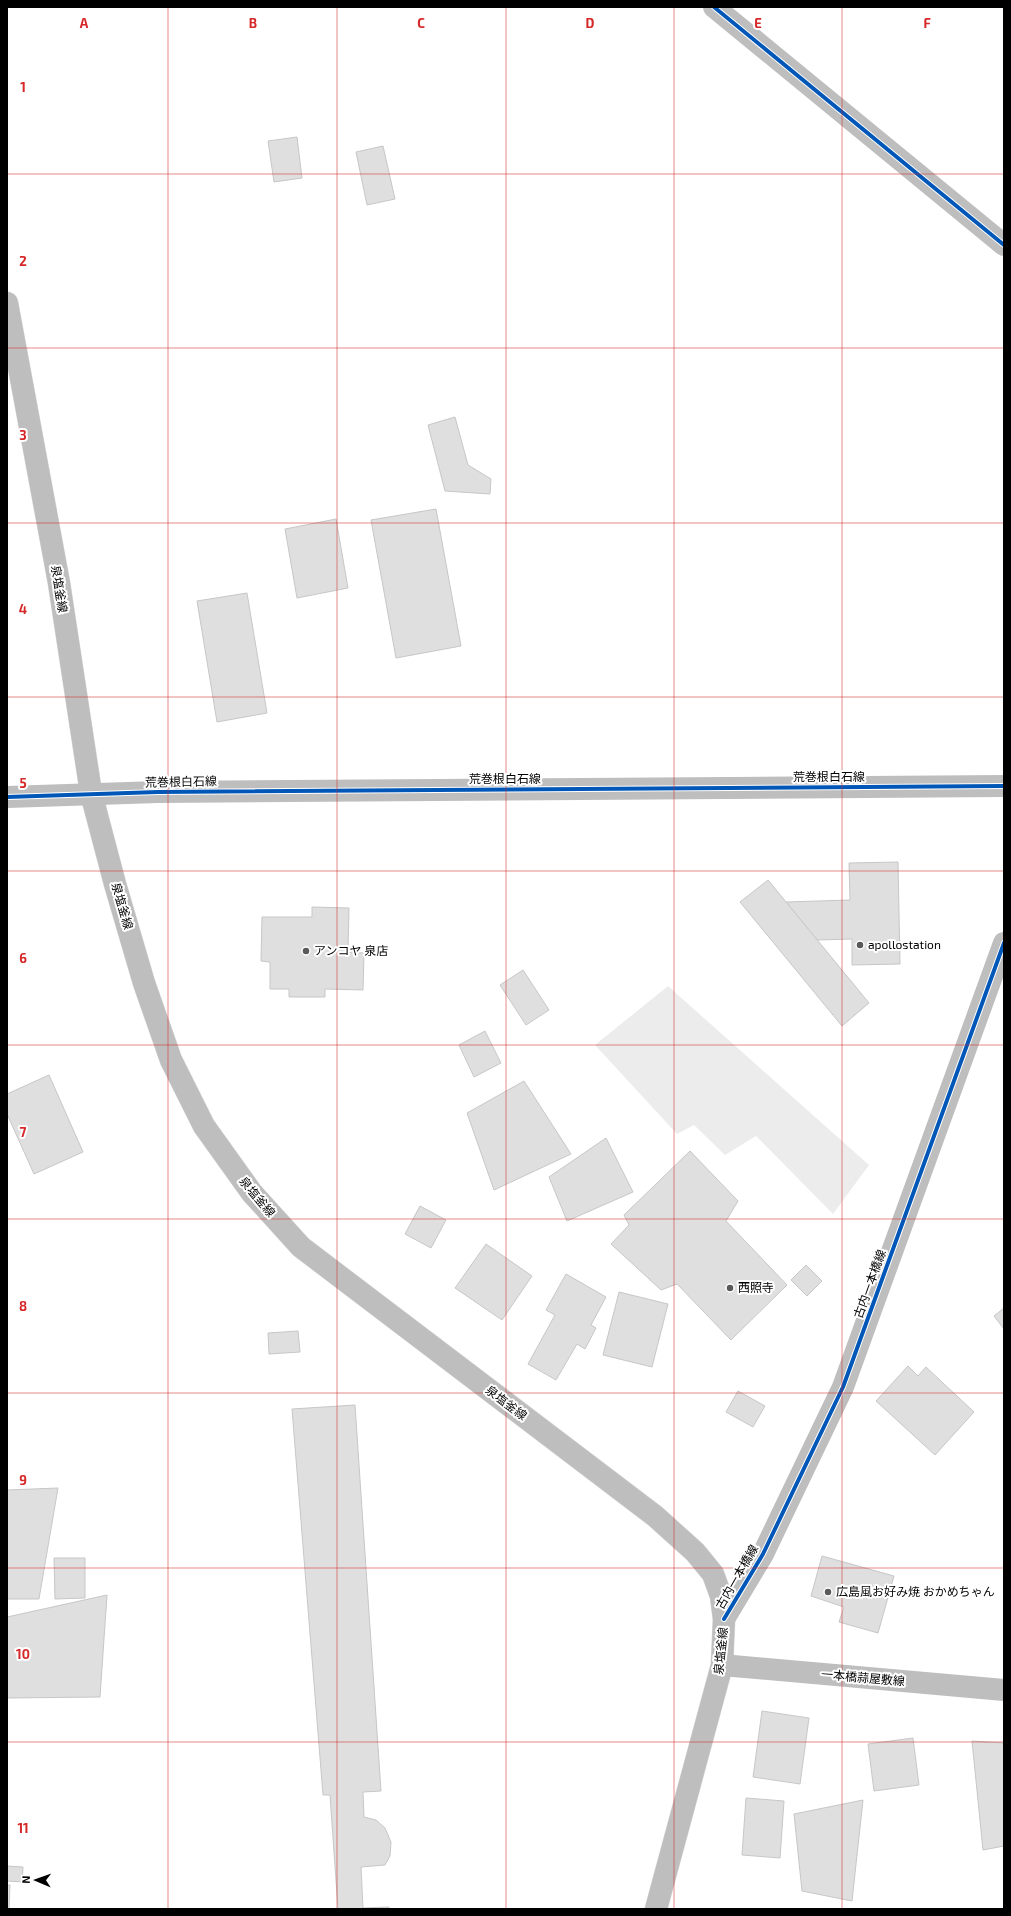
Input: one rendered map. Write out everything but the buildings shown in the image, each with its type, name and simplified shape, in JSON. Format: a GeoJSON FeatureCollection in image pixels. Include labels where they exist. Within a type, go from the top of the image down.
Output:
{"type":"FeatureCollection","features":[{"type":"Feature","properties":{"kind":"street"},"geometry":{"type":"LineString","coordinates":[[714,7],[1004,244]]}},
{"type":"Feature","properties":{"kind":"street","name":"泉塩釜線"},"geometry":{"type":"LineString","coordinates":[[7,303],[59,583],[91,793],[115,884],[144,983],[171,1060],[204,1126],[252,1193],[301,1247],[655,1516],[695,1552],[714,1574],[721,1596],[724,1618],[722,1666],[656,1909]]}},
{"type":"Feature","properties":{"kind":"street","name":"荒巻根白石線"},"geometry":{"type":"LineString","coordinates":[[7,797],[91,793],[1004,786]]}},
{"type":"Feature","properties":{"kind":"street","name":"古内一本橋線"},"geometry":{"type":"LineString","coordinates":[[724,1618],[763,1554],[843,1386],[1004,943]]}},
{"type":"Feature","properties":{"kind":"street","name":"一本橋蒜屋敷線"},"geometry":{"type":"LineString","coordinates":[[722,1666],[1004,1690]]}},
{"type":"Feature","properties":{"kind":"shaded area"},"geometry":{"type":"Polygon","coordinates":[[[668,986],[869,1165],[833,1214],[756,1136],[725,1155],[694,1125],[677,1134],[595,1045],[668,986]]]}},
{"type":"Feature","properties":{"kind":"cycle path"},"geometry":{"type":"LineString","coordinates":[[714,7],[1004,245]]}},
{"type":"Feature","properties":{"kind":"cycle path"},"geometry":{"type":"LineString","coordinates":[[7,797],[158,792],[1004,786]]}},
{"type":"Feature","properties":{"kind":"cycle path"},"geometry":{"type":"LineString","coordinates":[[724,1619],[763,1554],[843,1387],[1004,943]]}},
{"type":"Feature","properties":{"kind":"place","name":"apollostation"},"geometry":{"type":"Point","coordinates":[860,945]}},
{"type":"Feature","properties":{"kind":"place","name":"アンコヤ 泉店"},"geometry":{"type":"Point","coordinates":[306,951]}},
{"type":"Feature","properties":{"kind":"place","name":"西照寺"},"geometry":{"type":"Point","coordinates":[730,1288]}},
{"type":"Feature","properties":{"kind":"place","name":"広島風お好み焼 おかめちゃん"},"geometry":{"type":"Point","coordinates":[828,1592]}}]}
